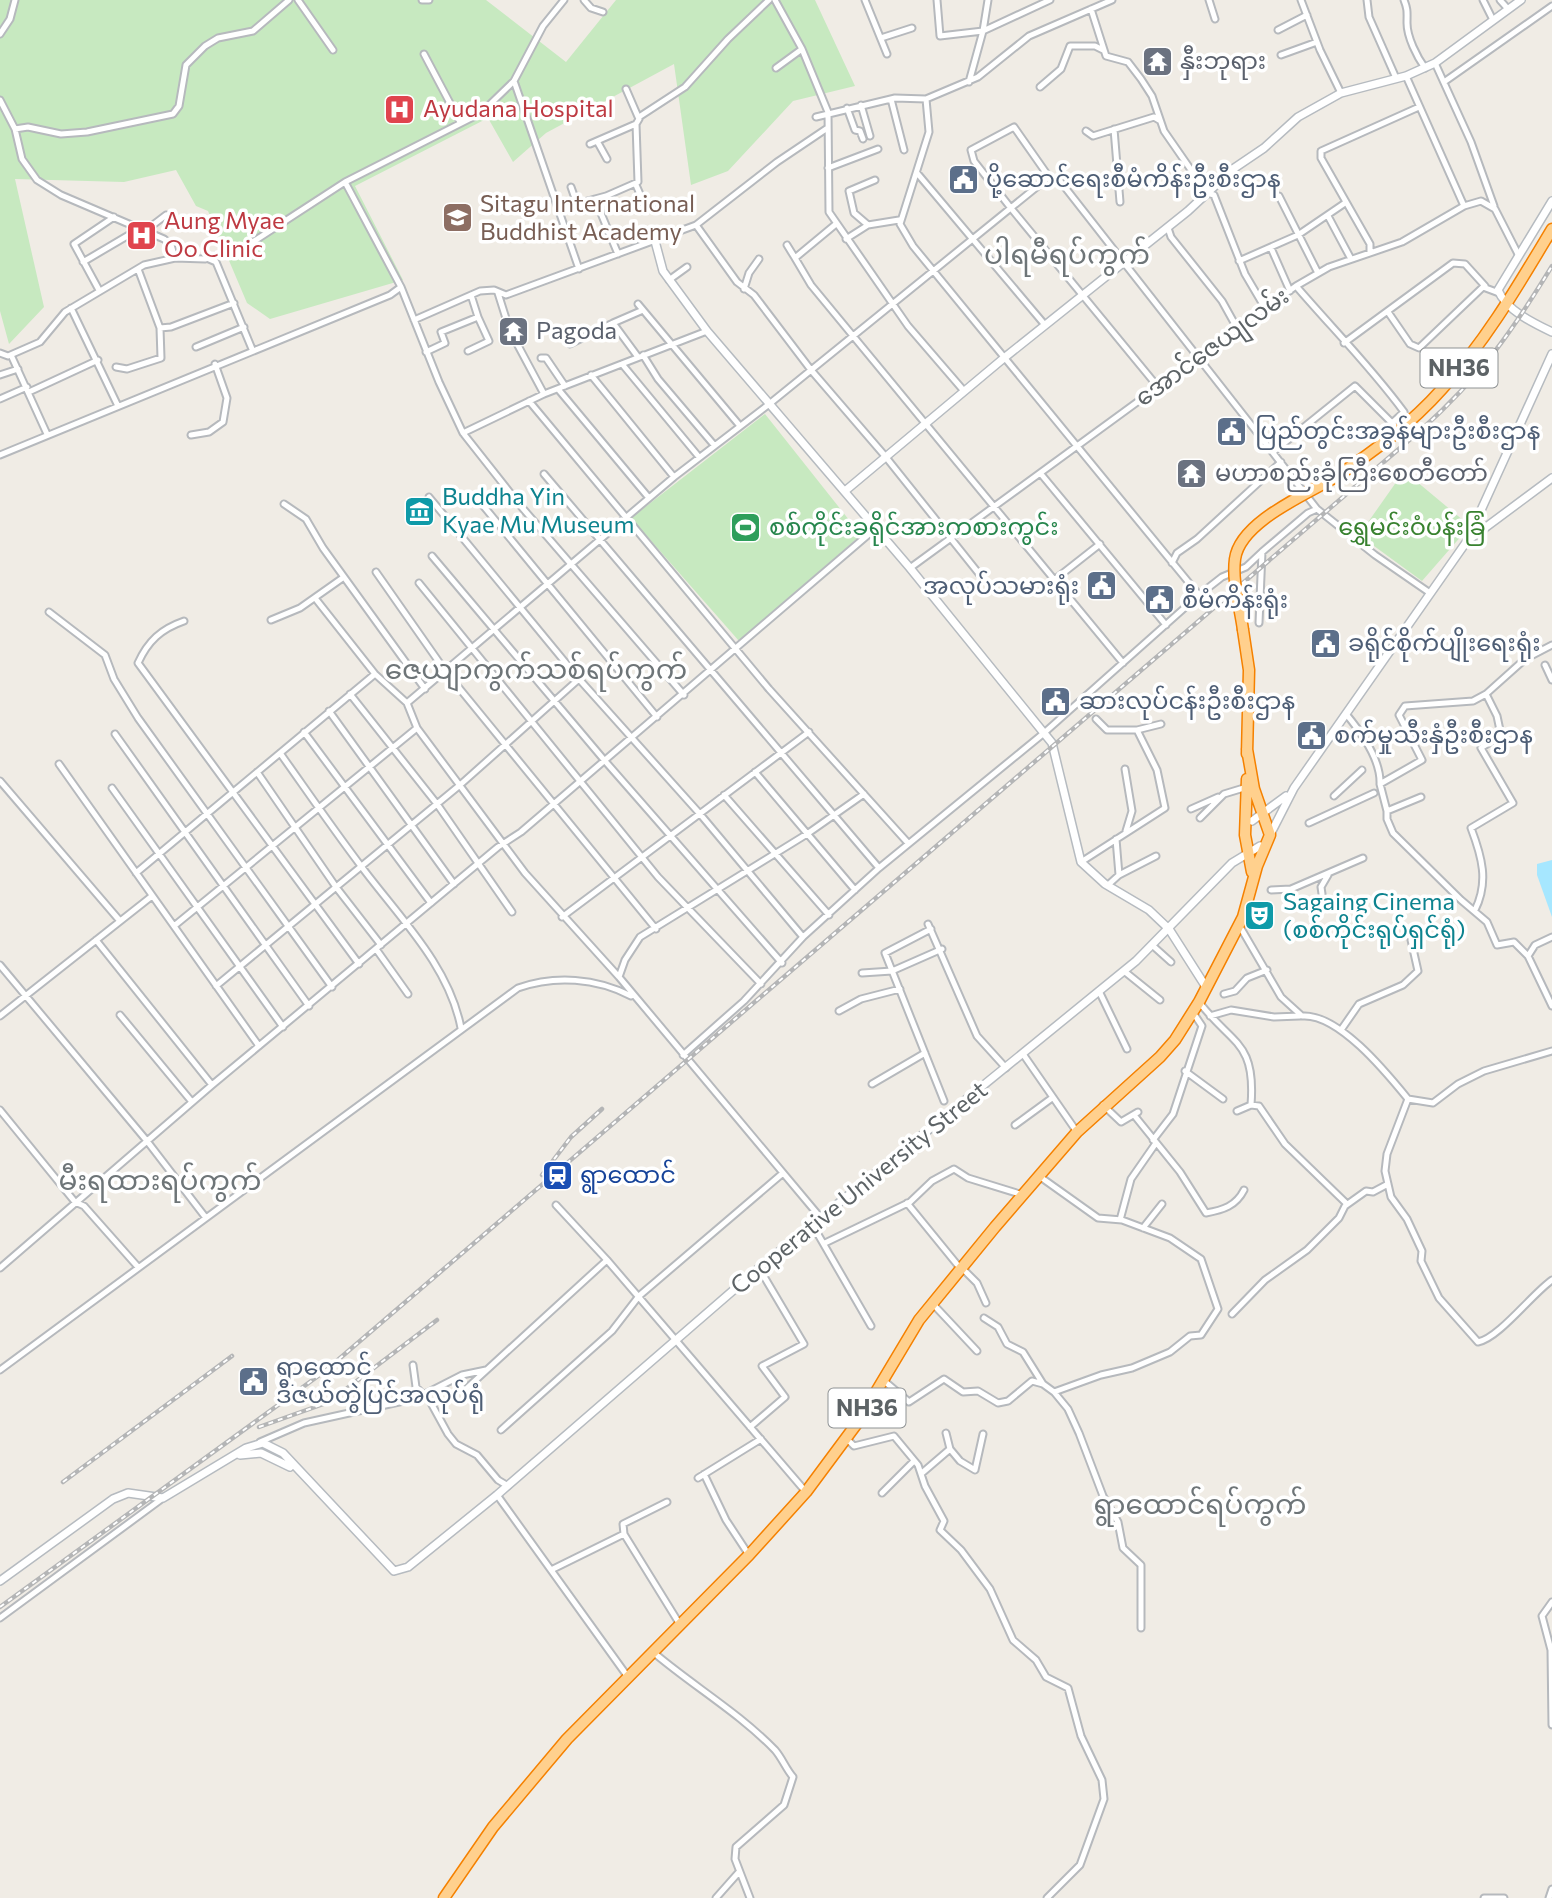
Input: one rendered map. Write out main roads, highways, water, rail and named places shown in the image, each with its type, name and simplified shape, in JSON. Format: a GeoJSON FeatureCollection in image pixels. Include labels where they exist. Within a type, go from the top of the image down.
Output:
{"type":"FeatureCollection","features":[{"type":"Feature","properties":{"kind":"highway","name":"NH36"},"geometry":{"type":"LineString","coordinates":[[1262,843],[1245,834],[1249,670],[1235,571],[1235,557],[1241,541],[1266,517],[1334,478],[1443,389],[1508,304],[1552,229]]}},
{"type":"Feature","properties":{"kind":"highway","name":"NH36"},"geometry":{"type":"LineString","coordinates":[[444,1898],[520,1795],[628,1677],[749,1555],[806,1492],[846,1438],[932,1303],[1077,1132],[1103,1105],[1160,1057],[1199,1002],[1239,925],[1251,893],[1262,843],[1264,818],[1254,789],[1247,749]]}},
{"type":"Feature","properties":{"kind":"highway"},"geometry":{"type":"LineString","coordinates":[[1245,834],[1252,821],[1264,818]]}},
{"type":"Feature","properties":{"kind":"highway","name":"NH36"},"geometry":{"type":"LineString","coordinates":[[1251,893],[1262,843]]}},
{"type":"Feature","properties":{"kind":"water"},"geometry":{"type":"Polygon","coordinates":[[[1552,860],[1552,917],[1537,875],[1537,864],[1552,860]]]}},
{"type":"Feature","properties":{"kind":"railway"},"geometry":{"type":"LineString","coordinates":[[0,1607],[325,1371],[1421,430],[1461,391],[1494,353],[1552,266]]}},
{"type":"Feature","properties":{"kind":"railway"},"geometry":{"type":"LineString","coordinates":[[542,1175],[571,1137],[602,1109]]}},
{"type":"Feature","properties":{"kind":"railway"},"geometry":{"type":"LineString","coordinates":[[259,1427],[329,1402],[437,1320]]}},
{"type":"Feature","properties":{"kind":"railway"},"geometry":{"type":"LineString","coordinates":[[63,1482],[232,1356]]}},
{"type":"Feature","properties":{"kind":"place","name":"နှီးဘုရား"},"geometry":{"type":"Point","coordinates":[1157,61]}},
{"type":"Feature","properties":{"kind":"place","name":"Ayudana Hospital"},"geometry":{"type":"Point","coordinates":[400,109]}},
{"type":"Feature","properties":{"kind":"place","name":"ပို့ဆောင်ရေးစီမံကိန်းဦးစီးဌာန"},"geometry":{"type":"Point","coordinates":[963,179]}},
{"type":"Feature","properties":{"kind":"place","name":"Sitagu International Buddhist Academy"},"geometry":{"type":"Point","coordinates":[457,218]}},
{"type":"Feature","properties":{"kind":"place","name":"Aung Myae Oo Clinic"},"geometry":{"type":"Point","coordinates":[141,235]}},
{"type":"Feature","properties":{"kind":"place","name":"Pagoda"},"geometry":{"type":"Point","coordinates":[513,331]}},
{"type":"Feature","properties":{"kind":"place","name":"ပြည်တွင်းအခွန်များဦးစီးဌာန"},"geometry":{"type":"Point","coordinates":[1232,431]}},
{"type":"Feature","properties":{"kind":"place","name":"မဟာစည်းခုံကြီးစေတီတော်"},"geometry":{"type":"Point","coordinates":[1192,473]}},
{"type":"Feature","properties":{"kind":"place","name":"Buddha Yin Kyae Mu Museum"},"geometry":{"type":"Point","coordinates":[419,511]}},
{"type":"Feature","properties":{"kind":"place","name":"စစ်ကိုင်းခရိုင်အားကစားကွင်း"},"geometry":{"type":"Point","coordinates":[746,527]}},
{"type":"Feature","properties":{"kind":"place","name":"အလုပ်သမားရုံး"},"geometry":{"type":"Point","coordinates":[1102,586]}},
{"type":"Feature","properties":{"kind":"place","name":"စီမံကိန်းရုံး‌"},"geometry":{"type":"Point","coordinates":[1159,600]}},
{"type":"Feature","properties":{"kind":"place","name":"ခရိုင်စိုက်ပျိုးရေးရုံး"},"geometry":{"type":"Point","coordinates":[1325,643]}},
{"type":"Feature","properties":{"kind":"place","name":"ဆားလုပ်ငန်းဦးစီးဌာန"},"geometry":{"type":"Point","coordinates":[1056,701]}},
{"type":"Feature","properties":{"kind":"place","name":"စက်မှုသီးနှံဦးစီးဌာန"},"geometry":{"type":"Point","coordinates":[1311,735]}},
{"type":"Feature","properties":{"kind":"place","name":"Sagaing Cinema (စစ်ကိုင်းရုပ်ရှင်ရုံ)"},"geometry":{"type":"Point","coordinates":[1260,916]}},
{"type":"Feature","properties":{"kind":"place","name":"ရွာထောင်"},"geometry":{"type":"Point","coordinates":[557,1175]}},
{"type":"Feature","properties":{"kind":"place","name":"ရွာထောင် ဒီဇယ်တွဲပြင်အလုပ်ရုံ"},"geometry":{"type":"Point","coordinates":[253,1381]}},
{"type":"Feature","properties":{"kind":"district","name":"ပါရမီရပ်ကွက်"},"geometry":{"type":"Point","coordinates":[1067,254]}},
{"type":"Feature","properties":{"kind":"district","name":"ဇေယျာကွက်သစ်ရပ်ကွက်"},"geometry":{"type":"Point","coordinates":[536,669]}},
{"type":"Feature","properties":{"kind":"district","name":"မီးရထားရပ်ကွက်"},"geometry":{"type":"Point","coordinates":[160,1180]}},
{"type":"Feature","properties":{"kind":"district","name":"ရွာထောင်ရပ်ကွက်"},"geometry":{"type":"Point","coordinates":[1200,1504]}},
{"type":"Feature","properties":{"kind":"park label","name":"ရွှေမင်းဝံပန်းခြံ"},"geometry":{"type":"Point","coordinates":[1412,527]}}]}
